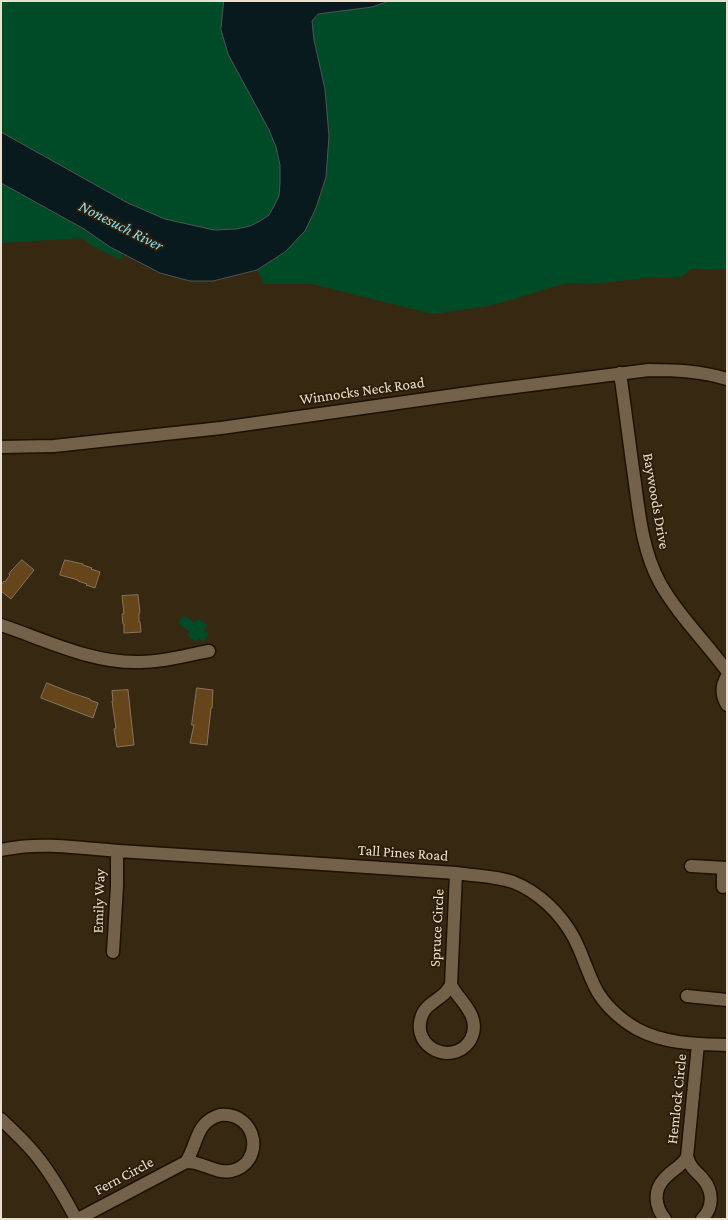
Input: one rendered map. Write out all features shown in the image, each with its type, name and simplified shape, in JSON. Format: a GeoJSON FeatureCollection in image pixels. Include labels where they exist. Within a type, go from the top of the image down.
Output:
{"type":"FeatureCollection","features":[{"type":"Feature","properties":{"kind":"street","name":"Winnocks Neck Road"},"geometry":{"type":"LineString","coordinates":[[1,447],[54,446],[212,429],[649,370],[704,373],[727,379]]}},
{"type":"Feature","properties":{"kind":"street","name":"Baywoods Drive"},"geometry":{"type":"LineString","coordinates":[[620,373],[638,505],[644,542],[649,558],[659,581],[674,606],[727,671]]}},
{"type":"Feature","properties":{"kind":"street"},"geometry":{"type":"LineString","coordinates":[[1,625],[79,652],[127,662],[150,662],[209,650]]}},
{"type":"Feature","properties":{"kind":"street"},"geometry":{"type":"LineString","coordinates":[[727,676],[722,689],[723,698],[727,706]]}},
{"type":"Feature","properties":{"kind":"street","name":"Tall Pines Road"},"geometry":{"type":"LineString","coordinates":[[1,850],[24,846],[65,846],[456,873],[500,878],[522,886],[553,909],[574,939],[596,989],[605,1002],[621,1018],[637,1029],[656,1037],[681,1043],[727,1045]]}},
{"type":"Feature","properties":{"kind":"street","name":"Emily Way"},"geometry":{"type":"LineString","coordinates":[[113,952],[116,917],[117,851]]}},
{"type":"Feature","properties":{"kind":"street"},"geometry":{"type":"LineString","coordinates":[[691,866],[725,868],[722,887]]}},
{"type":"Feature","properties":{"kind":"street","name":"Spruce Circle"},"geometry":{"type":"LineString","coordinates":[[451,985],[471,1014],[474,1027],[470,1040],[464,1047],[453,1053],[444,1053],[431,1048],[424,1042],[419,1025],[421,1016],[426,1008],[444,994],[451,985],[456,873]]}},
{"type":"Feature","properties":{"kind":"street"},"geometry":{"type":"LineString","coordinates":[[687,996],[721,999],[715,1012]]}},
{"type":"Feature","properties":{"kind":"street","name":"Hemlock Circle"},"geometry":{"type":"LineString","coordinates":[[698,1044],[688,1157],[690,1165],[706,1183],[710,1193],[711,1203],[702,1219]]}},
{"type":"Feature","properties":{"kind":"street"},"geometry":{"type":"LineString","coordinates":[[224,1114],[234,1116],[242,1120],[251,1131],[253,1140],[251,1154],[243,1165],[235,1170],[221,1171],[208,1166],[186,1162],[201,1128],[215,1116],[224,1114]]}},
{"type":"Feature","properties":{"kind":"street"},"geometry":{"type":"LineString","coordinates":[[1,1118],[32,1150],[45,1167],[77,1219]]}},
{"type":"Feature","properties":{"kind":"street","name":"Hemlock Circle"},"geometry":{"type":"LineString","coordinates":[[665,1219],[659,1211],[656,1201],[659,1186],[665,1177],[683,1164],[688,1157]]}},
{"type":"Feature","properties":{"kind":"street","name":"Fern Circle"},"geometry":{"type":"LineString","coordinates":[[77,1219],[186,1162]]}},
{"type":"Feature","properties":{"kind":"green space"},"geometry":{"type":"Polygon","coordinates":[[[1,1],[237,1],[278,143],[284,193],[260,229],[193,231],[137,210],[121,260],[89,244],[83,238],[1,243],[1,1]]]}},
{"type":"Feature","properties":{"kind":"green space"},"geometry":{"type":"Polygon","coordinates":[[[370,1],[727,1],[727,270],[691,269],[681,277],[645,278],[590,284],[570,283],[488,306],[433,314],[312,284],[264,284],[257,270],[285,252],[307,16],[370,1]]]}},
{"type":"Feature","properties":{"kind":"green space"},"geometry":{"type":"Polygon","coordinates":[[[184,615],[195,623],[199,619],[207,625],[204,630],[209,634],[203,642],[199,638],[196,642],[187,635],[190,632],[178,623],[184,615]]]}},
{"type":"Feature","properties":{"kind":"water","name":"Nonesuch River"},"geometry":{"type":"Polygon","coordinates":[[[224,1],[389,1],[372,7],[318,14],[312,21],[314,40],[325,89],[329,136],[326,177],[316,208],[305,231],[285,252],[257,270],[213,281],[190,281],[160,273],[110,247],[84,229],[1,183],[1,132],[128,203],[165,219],[214,230],[250,226],[269,215],[279,196],[280,165],[276,147],[269,130],[228,54],[221,30],[224,1]]]}},
{"type":"Feature","properties":{"kind":"building"},"geometry":{"type":"Polygon","coordinates":[[[22,560],[34,570],[11,599],[1,591],[1,585],[22,560]]]}},
{"type":"Feature","properties":{"kind":"building"},"geometry":{"type":"Polygon","coordinates":[[[65,560],[83,564],[100,572],[95,588],[78,580],[60,575],[65,560]]]}},
{"type":"Feature","properties":{"kind":"building"},"geometry":{"type":"Polygon","coordinates":[[[138,595],[141,632],[124,633],[122,596],[138,595]]]}},
{"type":"Feature","properties":{"kind":"building"},"geometry":{"type":"Polygon","coordinates":[[[47,683],[98,703],[93,718],[41,698],[47,683]]]}},
{"type":"Feature","properties":{"kind":"building"},"geometry":{"type":"Polygon","coordinates":[[[197,688],[213,690],[207,745],[190,743],[194,725],[192,725],[197,688]]]}},
{"type":"Feature","properties":{"kind":"building"},"geometry":{"type":"Polygon","coordinates":[[[128,690],[134,745],[117,747],[112,691],[128,690]]]}}]}
